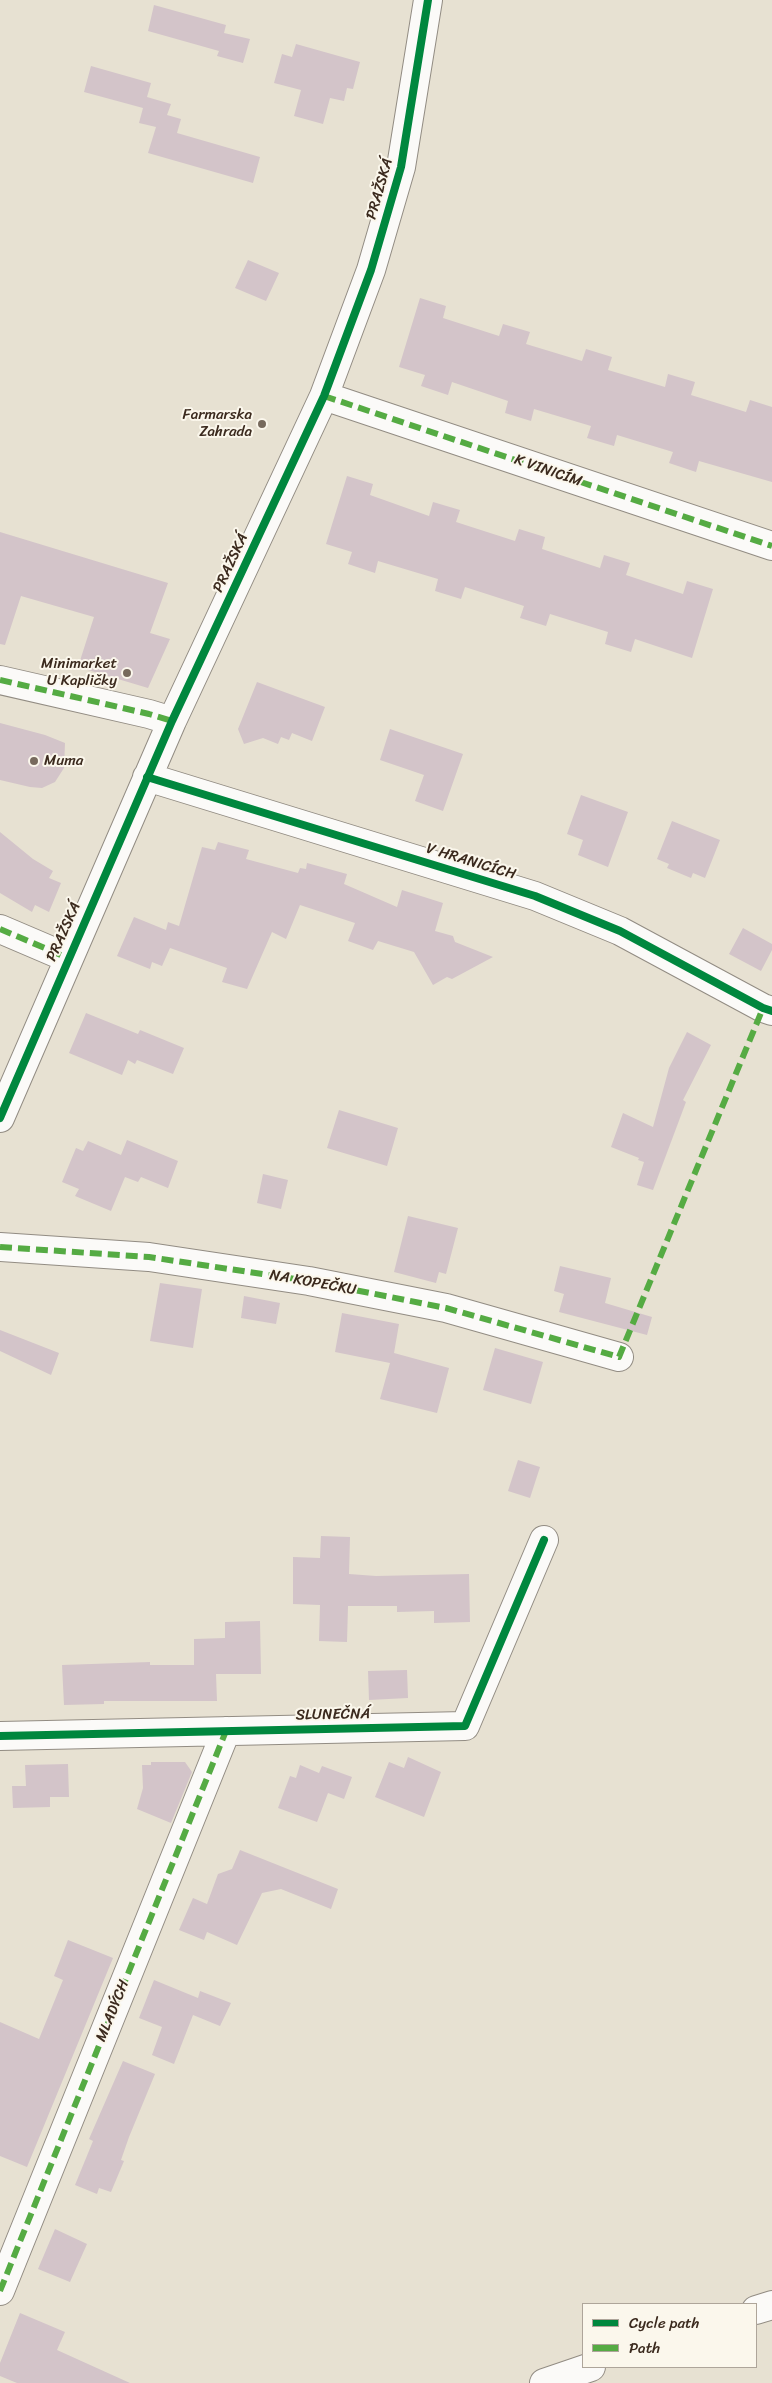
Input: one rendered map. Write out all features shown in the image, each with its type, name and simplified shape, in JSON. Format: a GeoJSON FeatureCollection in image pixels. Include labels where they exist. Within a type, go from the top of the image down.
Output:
{"type":"FeatureCollection","features":[{"type":"Feature","properties":{"kind":"street","name":"PRAŽSKÁ"},"geometry":{"type":"LineString","coordinates":[[0,1118],[147,776],[324,396],[371,270],[401,167],[428,0]]}},
{"type":"Feature","properties":{"kind":"street","name":"K VINICÍM"},"geometry":{"type":"LineString","coordinates":[[324,396],[772,546]]}},
{"type":"Feature","properties":{"kind":"street"},"geometry":{"type":"LineString","coordinates":[[0,680],[172,721]]}},
{"type":"Feature","properties":{"kind":"street","name":"V HRANICÍCH"},"geometry":{"type":"LineString","coordinates":[[147,776],[534,896],[620,931],[762,1008],[772,1011]]}},
{"type":"Feature","properties":{"kind":"street"},"geometry":{"type":"LineString","coordinates":[[0,929],[68,958]]}},
{"type":"Feature","properties":{"kind":"street","name":"NA KOPEČKU"},"geometry":{"type":"LineString","coordinates":[[0,1247],[150,1256],[309,1281],[446,1308],[620,1357]]}},
{"type":"Feature","properties":{"kind":"street","name":"SLUNEČNÁ"},"geometry":{"type":"LineString","coordinates":[[0,1736],[465,1726],[544,1540]]}},
{"type":"Feature","properties":{"kind":"street","name":"MLADÝCH"},"geometry":{"type":"LineString","coordinates":[[0,2291],[226,1731]]}},
{"type":"Feature","properties":{"kind":"street"},"geometry":{"type":"LineString","coordinates":[[757,2310],[772,2305]]}},
{"type":"Feature","properties":{"kind":"street"},"geometry":{"type":"LineString","coordinates":[[544,2383],[589,2368]]}},
{"type":"Feature","properties":{"kind":"building"},"geometry":{"type":"Polygon","coordinates":[[[154,5],[226,25],[224,33],[250,39],[243,63],[217,56],[219,51],[148,31],[154,5]]]}},
{"type":"Feature","properties":{"kind":"building"},"geometry":{"type":"Polygon","coordinates":[[[296,44],[360,62],[353,89],[347,88],[344,101],[330,98],[323,124],[294,116],[301,90],[274,83],[282,54],[292,57],[296,44]]]}},
{"type":"Feature","properties":{"kind":"building"},"geometry":{"type":"Polygon","coordinates":[[[91,66],[151,83],[147,97],[171,104],[167,115],[181,119],[177,133],[260,157],[253,183],[148,153],[156,127],[139,123],[143,108],[84,92],[91,66]]]}},
{"type":"Feature","properties":{"kind":"building"},"geometry":{"type":"Polygon","coordinates":[[[248,260],[279,273],[266,301],[235,288],[248,260]]]}},
{"type":"Feature","properties":{"kind":"building"},"geometry":{"type":"Polygon","coordinates":[[[420,298],[446,306],[443,318],[499,336],[503,324],[530,332],[526,344],[582,361],[586,349],[612,357],[608,370],[665,387],[668,374],[695,382],[691,395],[746,412],[750,400],[772,407],[772,482],[699,461],[696,472],[669,463],[673,452],[617,435],[614,446],[587,438],[591,426],[534,409],[531,421],[505,413],[508,401],[452,382],[448,395],[421,386],[425,375],[399,367],[420,298]]]}},
{"type":"Feature","properties":{"kind":"building"},"geometry":{"type":"Polygon","coordinates":[[[347,476],[373,484],[370,495],[429,516],[433,502],[460,510],[456,522],[515,541],[519,529],[545,537],[542,549],[600,568],[604,555],[630,563],[626,575],[683,594],[687,581],[713,589],[692,658],[635,639],[631,652],[605,644],[608,632],[550,614],[546,626],[520,618],[524,606],[465,587],[461,599],[435,591],[438,579],[378,561],[375,573],[348,564],[352,552],[326,544],[347,476]]]}},
{"type":"Feature","properties":{"kind":"building"},"geometry":{"type":"Polygon","coordinates":[[[0,532],[168,583],[150,633],[170,639],[148,688],[78,667],[94,617],[21,596],[5,645],[0,644],[0,532]]]}},
{"type":"Feature","properties":{"kind":"building"},"geometry":{"type":"Polygon","coordinates":[[[257,682],[325,707],[312,741],[292,733],[289,740],[281,737],[278,744],[263,738],[244,744],[238,729],[257,682]]]}},
{"type":"Feature","properties":{"kind":"building"},"geometry":{"type":"Polygon","coordinates":[[[0,723],[45,735],[65,743],[64,768],[55,782],[42,788],[0,780],[0,723]]]}},
{"type":"Feature","properties":{"kind":"building"},"geometry":{"type":"Polygon","coordinates":[[[390,729],[463,754],[443,811],[415,801],[424,775],[380,760],[390,729]]]}},
{"type":"Feature","properties":{"kind":"building"},"geometry":{"type":"Polygon","coordinates":[[[581,795],[628,812],[608,867],[578,855],[583,840],[567,834],[581,795]]]}},
{"type":"Feature","properties":{"kind":"building"},"geometry":{"type":"Polygon","coordinates":[[[672,821],[720,840],[705,878],[693,873],[691,878],[667,868],[669,864],[657,859],[672,821]]]}},
{"type":"Feature","properties":{"kind":"building"},"geometry":{"type":"Polygon","coordinates":[[[0,832],[33,859],[53,871],[49,878],[61,883],[49,912],[35,905],[32,912],[0,893],[0,832]]]}},
{"type":"Feature","properties":{"kind":"building"},"geometry":{"type":"Polygon","coordinates":[[[218,842],[249,850],[246,859],[298,873],[300,868],[306,869],[307,863],[347,874],[344,884],[397,907],[402,890],[443,903],[435,931],[453,936],[455,942],[493,957],[452,979],[447,977],[433,985],[414,952],[378,941],[373,950],[348,941],[355,923],[300,905],[286,939],[272,932],[247,989],[222,982],[227,968],[170,948],[162,966],[152,962],[150,969],[117,956],[134,917],[166,930],[168,922],[179,926],[202,847],[215,850],[218,842]]]}},
{"type":"Feature","properties":{"kind":"building"},"geometry":{"type":"Polygon","coordinates":[[[743,928],[772,944],[772,950],[761,971],[729,954],[743,928]]]}},
{"type":"Feature","properties":{"kind":"building"},"geometry":{"type":"Polygon","coordinates":[[[86,1013],[138,1034],[140,1030],[184,1048],[173,1074],[137,1060],[135,1064],[128,1060],[122,1075],[69,1053],[86,1013]]]}},
{"type":"Feature","properties":{"kind":"building"},"geometry":{"type":"Polygon","coordinates":[[[687,1032],[711,1045],[683,1100],[686,1102],[653,1190],[637,1185],[644,1162],[638,1160],[639,1158],[611,1147],[623,1113],[653,1127],[669,1068],[687,1032]]]}},
{"type":"Feature","properties":{"kind":"building"},"geometry":{"type":"Polygon","coordinates":[[[339,1110],[398,1128],[387,1166],[327,1148],[339,1110]]]}},
{"type":"Feature","properties":{"kind":"building"},"geometry":{"type":"Polygon","coordinates":[[[127,1140],[178,1161],[168,1188],[141,1177],[138,1182],[125,1177],[111,1211],[75,1196],[79,1189],[62,1182],[76,1148],[83,1151],[88,1141],[121,1155],[127,1140]]]}},
{"type":"Feature","properties":{"kind":"building"},"geometry":{"type":"Polygon","coordinates":[[[263,1174],[288,1180],[281,1209],[257,1203],[263,1174]]]}},
{"type":"Feature","properties":{"kind":"building"},"geometry":{"type":"Polygon","coordinates":[[[408,1216],[458,1228],[446,1274],[439,1272],[436,1283],[394,1272],[408,1216]]]}},
{"type":"Feature","properties":{"kind":"building"},"geometry":{"type":"Polygon","coordinates":[[[560,1266],[611,1278],[605,1303],[652,1317],[647,1335],[559,1312],[564,1294],[554,1291],[560,1266]]]}},
{"type":"Feature","properties":{"kind":"building"},"geometry":{"type":"Polygon","coordinates":[[[160,1283],[202,1289],[193,1348],[150,1341],[160,1283]]]}},
{"type":"Feature","properties":{"kind":"building"},"geometry":{"type":"Polygon","coordinates":[[[244,1296],[280,1303],[276,1324],[241,1318],[244,1296]]]}},
{"type":"Feature","properties":{"kind":"building"},"geometry":{"type":"Polygon","coordinates":[[[342,1313],[399,1324],[394,1353],[449,1368],[437,1413],[380,1399],[390,1363],[335,1352],[342,1313]]]}},
{"type":"Feature","properties":{"kind":"building"},"geometry":{"type":"Polygon","coordinates":[[[0,1330],[59,1353],[51,1375],[0,1351],[0,1330]]]}},
{"type":"Feature","properties":{"kind":"building"},"geometry":{"type":"Polygon","coordinates":[[[495,1348],[543,1362],[531,1404],[483,1390],[495,1348]]]}},
{"type":"Feature","properties":{"kind":"building"},"geometry":{"type":"Polygon","coordinates":[[[518,1460],[540,1467],[530,1498],[508,1491],[518,1460]]]}},
{"type":"Feature","properties":{"kind":"building"},"geometry":{"type":"Polygon","coordinates":[[[321,1536],[350,1537],[349,1574],[376,1576],[469,1574],[470,1622],[434,1623],[434,1611],[397,1612],[397,1606],[348,1606],[347,1642],[319,1641],[320,1605],[293,1604],[293,1557],[320,1558],[321,1536]]]}},
{"type":"Feature","properties":{"kind":"building"},"geometry":{"type":"Polygon","coordinates":[[[260,1621],[261,1674],[216,1674],[217,1701],[104,1701],[104,1704],[64,1705],[62,1665],[150,1662],[150,1665],[194,1665],[194,1639],[225,1638],[225,1622],[260,1621]]]}},
{"type":"Feature","properties":{"kind":"building"},"geometry":{"type":"Polygon","coordinates":[[[407,1670],[408,1698],[369,1700],[368,1671],[407,1670]]]}},
{"type":"Feature","properties":{"kind":"building"},"geometry":{"type":"Polygon","coordinates":[[[408,1757],[441,1772],[424,1817],[375,1797],[389,1762],[404,1768],[408,1757]]]}},
{"type":"Feature","properties":{"kind":"building"},"geometry":{"type":"Polygon","coordinates":[[[151,1762],[185,1762],[192,1772],[171,1823],[137,1809],[143,1788],[142,1765],[151,1765],[151,1762]]]}},
{"type":"Feature","properties":{"kind":"building"},"geometry":{"type":"Polygon","coordinates":[[[68,1764],[69,1797],[50,1797],[50,1807],[13,1808],[12,1786],[26,1786],[25,1765],[68,1764]]]}},
{"type":"Feature","properties":{"kind":"building"},"geometry":{"type":"Polygon","coordinates":[[[300,1765],[319,1773],[322,1766],[352,1777],[344,1799],[328,1793],[317,1822],[278,1808],[290,1776],[296,1778],[300,1765]]]}},
{"type":"Feature","properties":{"kind":"building"},"geometry":{"type":"Polygon","coordinates":[[[240,1850],[338,1889],[331,1909],[281,1889],[262,1893],[237,1945],[207,1932],[204,1940],[179,1930],[193,1898],[207,1904],[218,1874],[232,1869],[240,1850]]]}},
{"type":"Feature","properties":{"kind":"building"},"geometry":{"type":"Polygon","coordinates":[[[68,1940],[113,1958],[27,2167],[0,2156],[0,2022],[39,2039],[63,1980],[54,1976],[68,1940]]]}},
{"type":"Feature","properties":{"kind":"building"},"geometry":{"type":"Polygon","coordinates":[[[154,1980],[198,1998],[200,1991],[231,2003],[220,2026],[193,2015],[174,2064],[152,2055],[162,2027],[139,2018],[154,1980]]]}},
{"type":"Feature","properties":{"kind":"building"},"geometry":{"type":"Polygon","coordinates":[[[123,2061],[155,2074],[129,2137],[121,2160],[124,2161],[111,2192],[99,2188],[97,2194],[75,2185],[93,2141],[89,2139],[123,2061]]]}},
{"type":"Feature","properties":{"kind":"building"},"geometry":{"type":"Polygon","coordinates":[[[55,2229],[87,2244],[70,2282],[38,2269],[55,2229]]]}},
{"type":"Feature","properties":{"kind":"building"},"geometry":{"type":"Polygon","coordinates":[[[20,2313],[65,2332],[57,2350],[130,2383],[17,2383],[0,2376],[0,2363],[20,2313]]]}},
{"type":"Feature","properties":{"kind":"marked path"},"geometry":{"type":"LineString","coordinates":[[324,396],[772,546]]}},
{"type":"Feature","properties":{"kind":"marked path"},"geometry":{"type":"LineString","coordinates":[[0,680],[172,721]]}},
{"type":"Feature","properties":{"kind":"marked path"},"geometry":{"type":"LineString","coordinates":[[0,929],[68,958]]}},
{"type":"Feature","properties":{"kind":"marked path"},"geometry":{"type":"LineString","coordinates":[[0,1247],[149,1257],[309,1281],[446,1308],[619,1357],[763,1008]]}},
{"type":"Feature","properties":{"kind":"marked path"},"geometry":{"type":"LineString","coordinates":[[0,2291],[226,1731]]}},
{"type":"Feature","properties":{"kind":"cycle path"},"geometry":{"type":"LineString","coordinates":[[0,1118],[172,721],[324,396],[371,270],[401,167],[428,0]]}},
{"type":"Feature","properties":{"kind":"cycle path"},"geometry":{"type":"LineString","coordinates":[[147,777],[535,896],[620,931],[763,1008],[772,1011]]}},
{"type":"Feature","properties":{"kind":"cycle path"},"geometry":{"type":"LineString","coordinates":[[0,1736],[465,1726],[544,1540]]}},
{"type":"Feature","properties":{"kind":"place","name":"Farmarska Zahrada"},"geometry":{"type":"Point","coordinates":[262,424]}},
{"type":"Feature","properties":{"kind":"place","name":"Minimarket U Kapličky"},"geometry":{"type":"Point","coordinates":[127,673]}},
{"type":"Feature","properties":{"kind":"place","name":"Muma"},"geometry":{"type":"Point","coordinates":[34,761]}}]}
